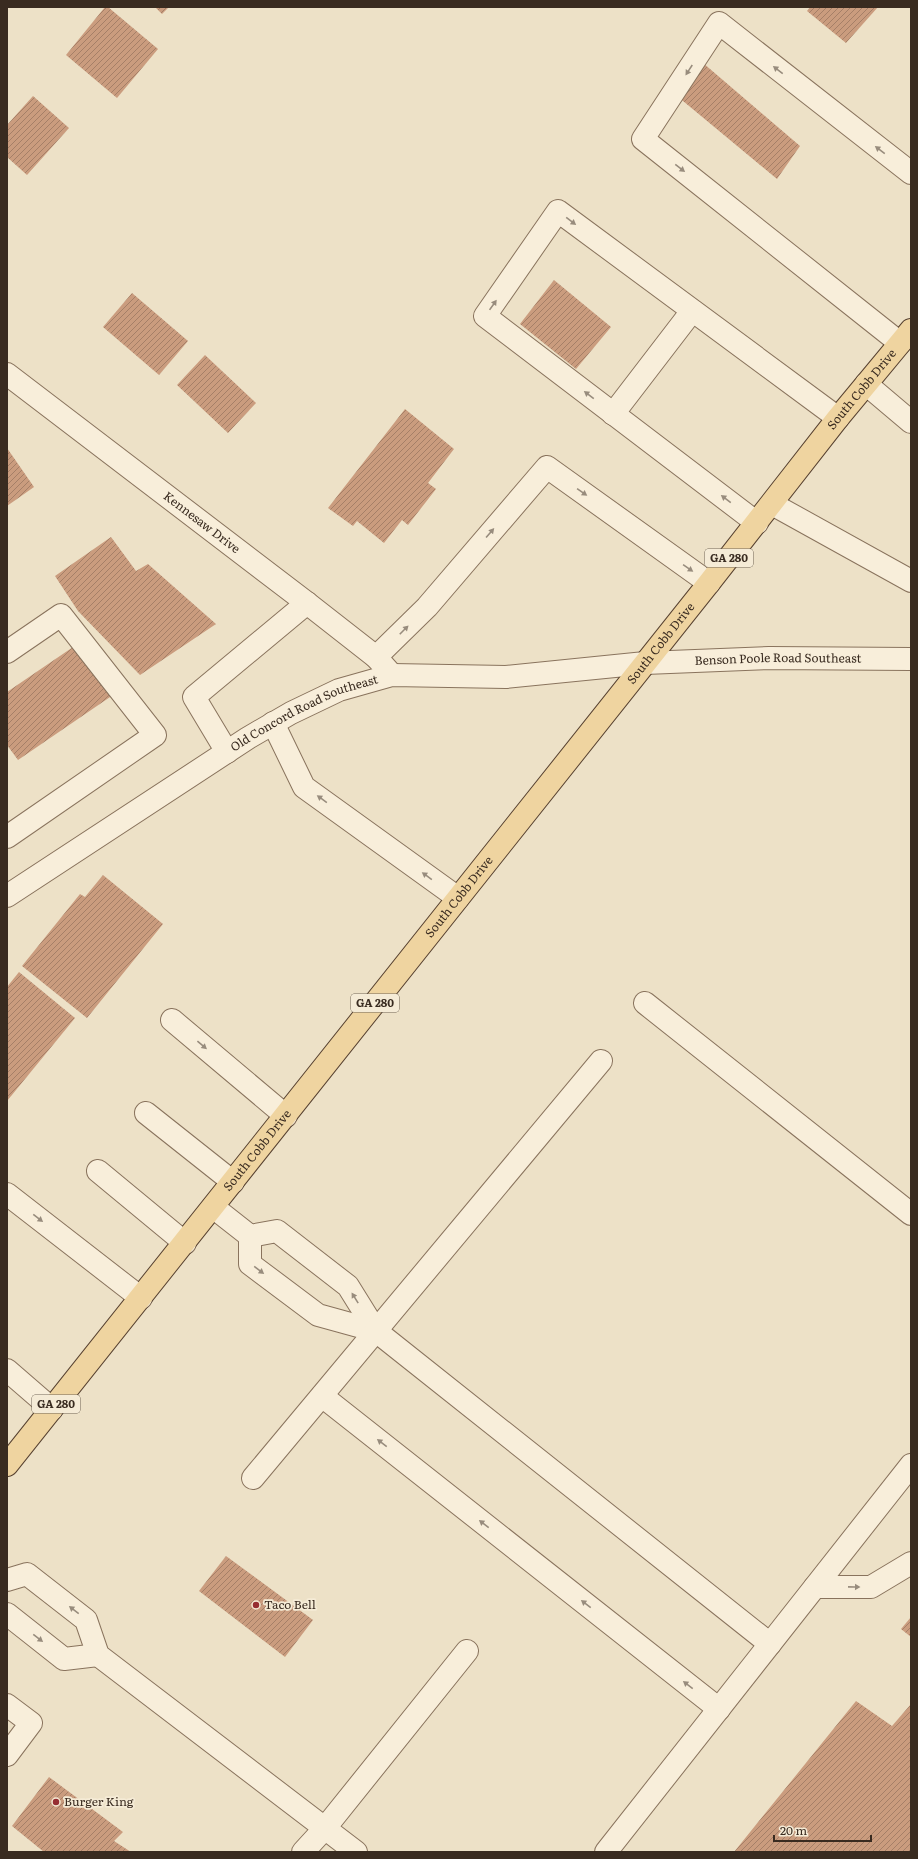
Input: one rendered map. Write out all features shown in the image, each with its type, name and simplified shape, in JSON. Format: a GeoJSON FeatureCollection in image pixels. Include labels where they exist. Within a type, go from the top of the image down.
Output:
{"type":"FeatureCollection","features":[{"type":"Feature","properties":{"kind":"main road","name":"South Cobb Drive"},"geometry":{"type":"LineString","coordinates":[[7,1465],[710,583],[838,418],[906,336]]}},
{"type":"Feature","properties":{"kind":"street"},"geometry":{"type":"LineString","coordinates":[[906,336],[643,140],[719,23],[911,174]]}},
{"type":"Feature","properties":{"kind":"street"},"geometry":{"type":"LineString","coordinates":[[757,522],[485,316],[558,211],[838,418]]}},
{"type":"Feature","properties":{"kind":"street"},"geometry":{"type":"LineString","coordinates":[[614,414],[692,311]]}},
{"type":"Feature","properties":{"kind":"street","name":"Kennesaw Drive"},"geometry":{"type":"LineString","coordinates":[[7,374],[307,603],[376,657],[392,675]]}},
{"type":"Feature","properties":{"kind":"street"},"geometry":{"type":"LineString","coordinates":[[866,384],[911,422]]}},
{"type":"Feature","properties":{"kind":"street"},"geometry":{"type":"LineString","coordinates":[[376,657],[427,607],[547,467],[710,583]]}},
{"type":"Feature","properties":{"kind":"street"},"geometry":{"type":"LineString","coordinates":[[772,504],[911,581]]}},
{"type":"Feature","properties":{"kind":"street"},"geometry":{"type":"LineString","coordinates":[[227,752],[194,697],[307,603]]}},
{"type":"Feature","properties":{"kind":"street"},"geometry":{"type":"LineString","coordinates":[[7,652],[61,615],[156,735],[7,837]]}},
{"type":"Feature","properties":{"kind":"street","name":"Benson Poole Road Southeast"},"geometry":{"type":"LineString","coordinates":[[645,663],[769,658],[911,659]]}},
{"type":"Feature","properties":{"kind":"street","name":"Old Concord Road Southeast"},"geometry":{"type":"LineString","coordinates":[[7,896],[227,752],[273,724],[339,690],[392,675],[506,677],[645,663]]}},
{"type":"Feature","properties":{"kind":"street"},"geometry":{"type":"LineString","coordinates":[[273,724],[304,787],[458,898]]}},
{"type":"Feature","properties":{"kind":"street"},"geometry":{"type":"LineString","coordinates":[[645,1003],[911,1214]]}},
{"type":"Feature","properties":{"kind":"street"},"geometry":{"type":"LineString","coordinates":[[172,1020],[286,1116]]}},
{"type":"Feature","properties":{"kind":"street"},"geometry":{"type":"LineString","coordinates":[[253,1478],[601,1061]]}},
{"type":"Feature","properties":{"kind":"street"},"geometry":{"type":"LineString","coordinates":[[146,1113],[233,1182]]}},
{"type":"Feature","properties":{"kind":"street"},"geometry":{"type":"LineString","coordinates":[[98,1171],[185,1243]]}},
{"type":"Feature","properties":{"kind":"street"},"geometry":{"type":"LineString","coordinates":[[7,1194],[141,1298]]}},
{"type":"Feature","properties":{"kind":"street"},"geometry":{"type":"LineString","coordinates":[[213,1207],[250,1236],[277,1231],[348,1286],[376,1331],[770,1644]]}},
{"type":"Feature","properties":{"kind":"street"},"geometry":{"type":"LineString","coordinates":[[250,1236],[250,1264],[318,1315],[376,1331]]}},
{"type":"Feature","properties":{"kind":"street"},"geometry":{"type":"LineString","coordinates":[[7,1370],[52,1409]]}},
{"type":"Feature","properties":{"kind":"street"},"geometry":{"type":"LineString","coordinates":[[322,1396],[719,1709]]}},
{"type":"Feature","properties":{"kind":"street"},"geometry":{"type":"LineString","coordinates":[[606,1852],[911,1465]]}},
{"type":"Feature","properties":{"kind":"street"},"geometry":{"type":"LineString","coordinates":[[815,1587],[871,1587],[911,1562]]}},
{"type":"Feature","properties":{"kind":"street"},"geometry":{"type":"LineString","coordinates":[[7,1580],[27,1574],[86,1620],[98,1655],[356,1852]]}},
{"type":"Feature","properties":{"kind":"street"},"geometry":{"type":"LineString","coordinates":[[7,1614],[64,1659],[98,1655]]}},
{"type":"Feature","properties":{"kind":"street"},"geometry":{"type":"LineString","coordinates":[[303,1852],[467,1651]]}},
{"type":"Feature","properties":{"kind":"street"},"geometry":{"type":"LineString","coordinates":[[7,1705],[31,1723],[7,1755]]}},
{"type":"Feature","properties":{"kind":"building"},"geometry":{"type":"Polygon","coordinates":[[[105,7],[108,7],[158,49],[117,98],[66,55],[105,7]]]}},
{"type":"Feature","properties":{"kind":"building"},"geometry":{"type":"Polygon","coordinates":[[[155,7],[169,7],[162,14],[155,7]]]}},
{"type":"Feature","properties":{"kind":"building"},"geometry":{"type":"Polygon","coordinates":[[[810,7],[878,7],[846,43],[807,11],[810,7]]]}},
{"type":"Feature","properties":{"kind":"building"},"geometry":{"type":"Polygon","coordinates":[[[703,63],[800,146],[777,179],[677,96],[703,63]]]}},
{"type":"Feature","properties":{"kind":"building"},"geometry":{"type":"Polygon","coordinates":[[[33,96],[69,128],[27,175],[7,157],[7,125],[33,96]]]}},
{"type":"Feature","properties":{"kind":"building"},"geometry":{"type":"Polygon","coordinates":[[[554,280],[611,327],[576,369],[520,324],[554,280]]]}},
{"type":"Feature","properties":{"kind":"building"},"geometry":{"type":"Polygon","coordinates":[[[132,293],[188,341],[159,375],[103,327],[132,293]]]}},
{"type":"Feature","properties":{"kind":"building"},"geometry":{"type":"Polygon","coordinates":[[[205,355],[256,403],[228,433],[177,385],[205,355]]]}},
{"type":"Feature","properties":{"kind":"building"},"geometry":{"type":"Polygon","coordinates":[[[405,409],[454,449],[428,483],[436,489],[408,525],[402,520],[384,543],[357,521],[353,526],[328,508],[405,409]]]}},
{"type":"Feature","properties":{"kind":"building"},"geometry":{"type":"Polygon","coordinates":[[[7,448],[34,487],[7,506],[7,448]]]}},
{"type":"Feature","properties":{"kind":"building"},"geometry":{"type":"Polygon","coordinates":[[[111,537],[136,571],[148,564],[216,624],[140,675],[78,611],[55,576],[111,537]]]}},
{"type":"Feature","properties":{"kind":"building"},"geometry":{"type":"Polygon","coordinates":[[[79,643],[113,695],[18,760],[7,745],[7,692],[79,643]]]}},
{"type":"Feature","properties":{"kind":"building"},"geometry":{"type":"Polygon","coordinates":[[[103,875],[163,924],[87,1018],[22,966],[80,894],[85,897],[103,875]]]}},
{"type":"Feature","properties":{"kind":"building"},"geometry":{"type":"Polygon","coordinates":[[[19,972],[75,1018],[7,1101],[7,987],[19,972]]]}},
{"type":"Feature","properties":{"kind":"building","name":"Taco Bell"},"geometry":{"type":"Polygon","coordinates":[[[226,1556],[313,1620],[285,1657],[199,1591],[226,1556]]]}},
{"type":"Feature","properties":{"kind":"building"},"geometry":{"type":"Polygon","coordinates":[[[911,1617],[911,1637],[901,1629],[911,1617]]]}},
{"type":"Feature","properties":{"kind":"building"},"geometry":{"type":"Polygon","coordinates":[[[856,1701],[892,1726],[911,1704],[911,1852],[734,1852],[856,1701]]]}},
{"type":"Feature","properties":{"kind":"building","name":"Burger King"},"geometry":{"type":"Polygon","coordinates":[[[49,1777],[123,1832],[114,1841],[131,1852],[44,1852],[12,1826],[49,1777]]]}},
{"type":"Feature","properties":{"kind":"place","name":"Taco Bell"},"geometry":{"type":"Point","coordinates":[256,1605]}},
{"type":"Feature","properties":{"kind":"place","name":"Burger King"},"geometry":{"type":"Point","coordinates":[56,1802]}}]}
